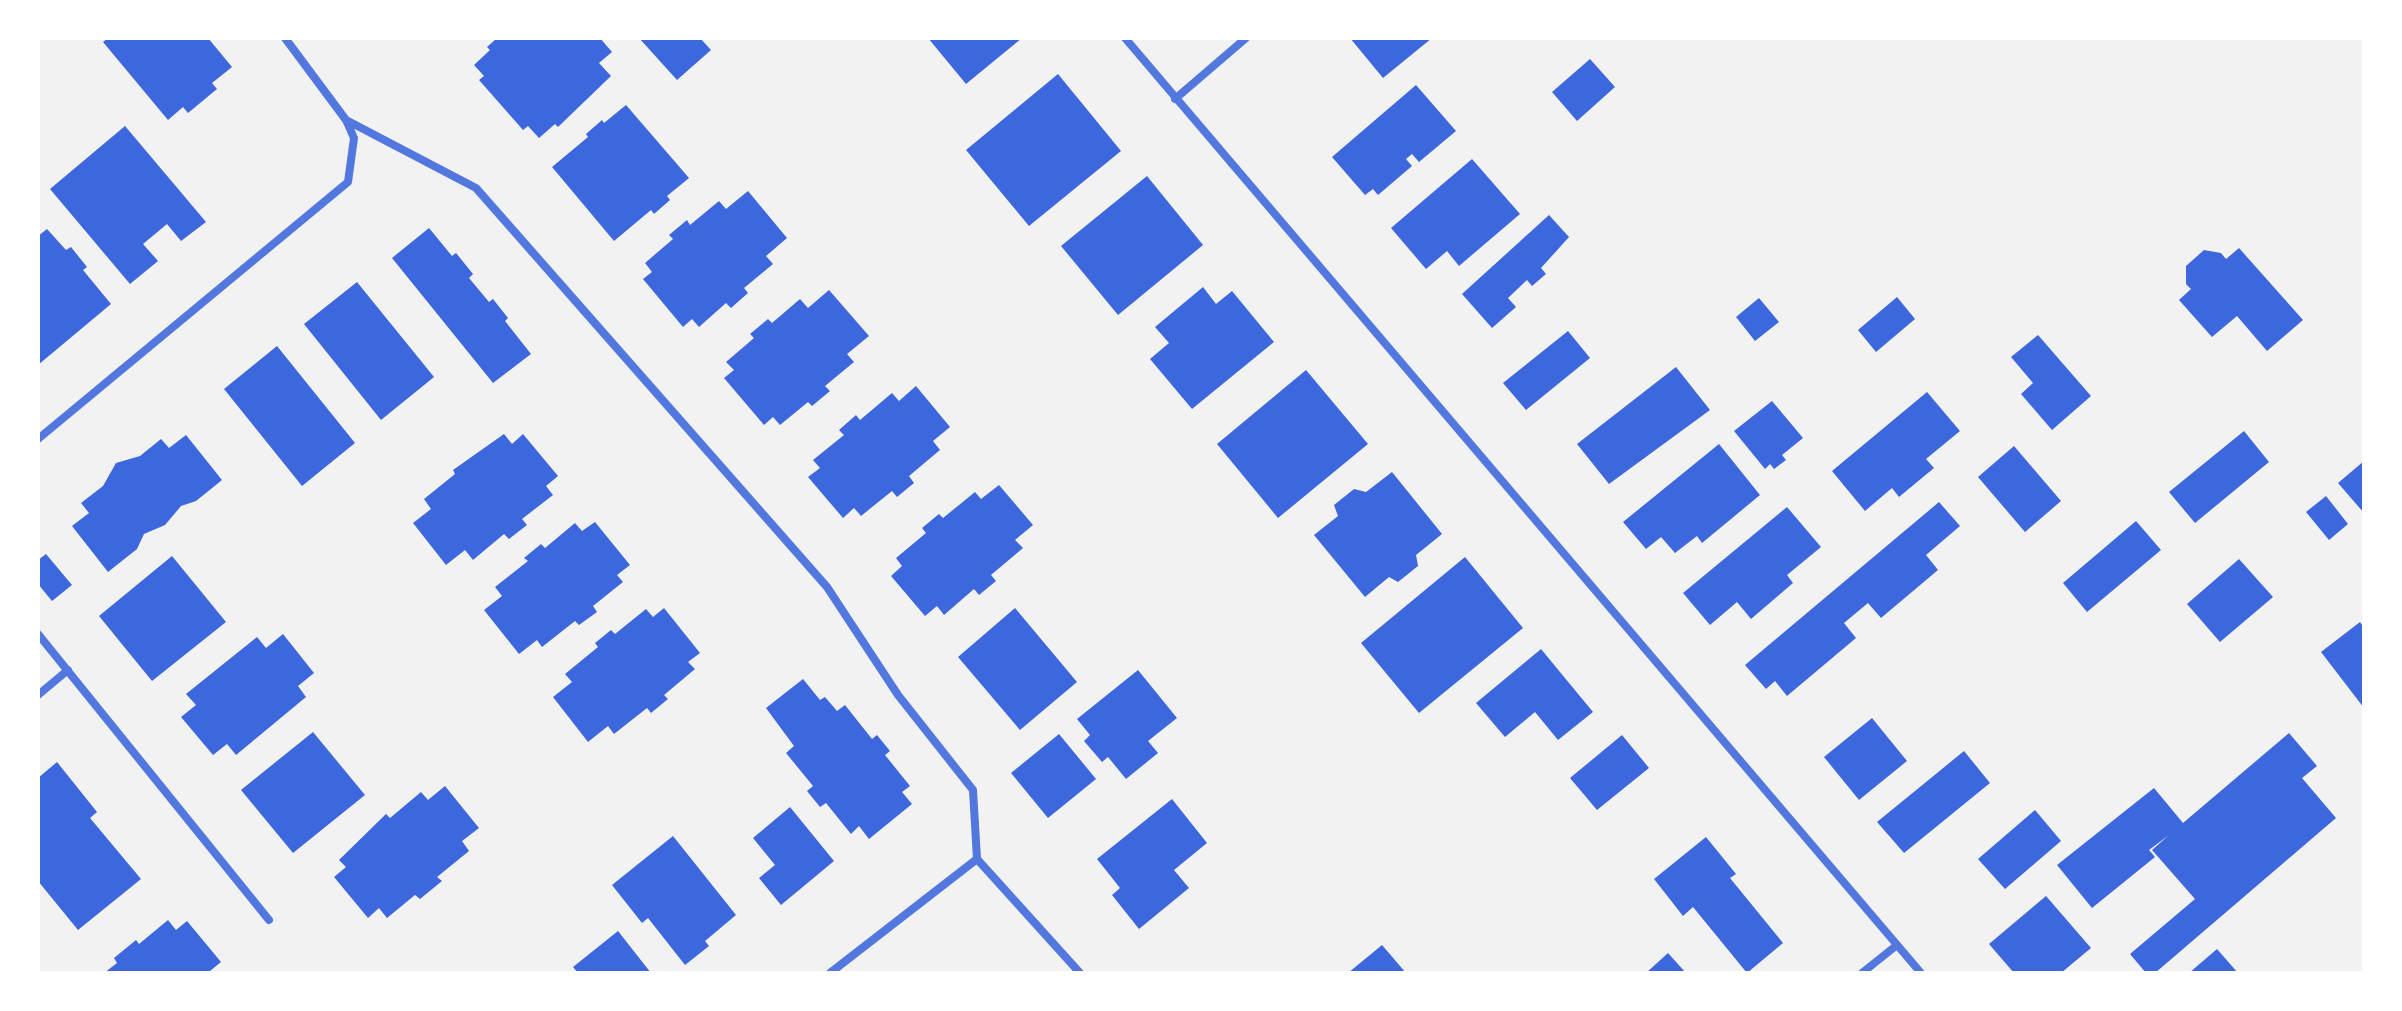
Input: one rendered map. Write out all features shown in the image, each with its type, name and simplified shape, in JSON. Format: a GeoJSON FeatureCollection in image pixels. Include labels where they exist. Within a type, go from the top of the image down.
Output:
{"type":"FeatureCollection","features":[{"type":"Feature","properties":{"kind":"street"},"geometry":{"type":"LineString","coordinates":[[38,439],[348,182],[354,138],[346,120],[285,38]]}},
{"type":"Feature","properties":{"kind":"street"},"geometry":{"type":"LineString","coordinates":[[1125,38],[1921,973]]}},
{"type":"Feature","properties":{"kind":"street"},"geometry":{"type":"LineString","coordinates":[[1175,99],[1246,38]]}},
{"type":"Feature","properties":{"kind":"street"},"geometry":{"type":"LineString","coordinates":[[346,120],[476,188],[827,587],[898,695],[973,790],[977,859],[1080,973]]}},
{"type":"Feature","properties":{"kind":"street"},"geometry":{"type":"LineString","coordinates":[[38,634],[269,920]]}},
{"type":"Feature","properties":{"kind":"street"},"geometry":{"type":"LineString","coordinates":[[38,695],[68,670]]}},
{"type":"Feature","properties":{"kind":"street"},"geometry":{"type":"LineString","coordinates":[[830,973],[977,859]]}},
{"type":"Feature","properties":{"kind":"street"},"geometry":{"type":"LineString","coordinates":[[1862,973],[1897,945]]}},
{"type":"Feature","properties":{"kind":"building"},"geometry":{"type":"Polygon","coordinates":[[[108,38],[208,38],[232,67],[212,83],[217,89],[188,113],[183,107],[168,120],[103,42],[108,38]]]}},
{"type":"Feature","properties":{"kind":"building"},"geometry":{"type":"Polygon","coordinates":[[[497,38],[600,38],[612,52],[599,63],[611,76],[558,127],[555,124],[539,138],[528,126],[523,130],[479,80],[484,76],[474,65],[490,50],[487,47],[497,38]]]}},
{"type":"Feature","properties":{"kind":"building"},"geometry":{"type":"Polygon","coordinates":[[[639,38],[700,38],[711,50],[677,80],[639,38]]]}},
{"type":"Feature","properties":{"kind":"building"},"geometry":{"type":"Polygon","coordinates":[[[928,38],[1022,38],[966,84],[928,38]]]}},
{"type":"Feature","properties":{"kind":"building"},"geometry":{"type":"Polygon","coordinates":[[[1350,38],[1432,38],[1383,78],[1350,38]]]}},
{"type":"Feature","properties":{"kind":"building"},"geometry":{"type":"Polygon","coordinates":[[[1590,59],[1615,87],[1577,121],[1552,92],[1590,59]]]}},
{"type":"Feature","properties":{"kind":"building"},"geometry":{"type":"Polygon","coordinates":[[[1058,74],[1121,151],[1029,226],[966,150],[1058,74]]]}},
{"type":"Feature","properties":{"kind":"building"},"geometry":{"type":"Polygon","coordinates":[[[1416,85],[1456,131],[1419,162],[1412,154],[1406,159],[1412,166],[1378,195],[1373,189],[1365,195],[1332,157],[1416,85]]]}},
{"type":"Feature","properties":{"kind":"building"},"geometry":{"type":"Polygon","coordinates":[[[626,105],[689,178],[667,196],[670,200],[654,214],[651,210],[614,241],[552,167],[588,137],[586,134],[602,120],[604,123],[626,105]]]}},
{"type":"Feature","properties":{"kind":"building"},"geometry":{"type":"Polygon","coordinates":[[[125,126],[206,222],[181,241],[167,224],[143,244],[158,261],[130,284],[50,189],[125,126]]]}},
{"type":"Feature","properties":{"kind":"building"},"geometry":{"type":"Polygon","coordinates":[[[1472,159],[1520,214],[1459,266],[1447,251],[1426,269],[1391,228],[1472,159]]]}},
{"type":"Feature","properties":{"kind":"building"},"geometry":{"type":"Polygon","coordinates":[[[1147,176],[1203,245],[1118,315],[1061,246],[1147,176]]]}},
{"type":"Feature","properties":{"kind":"building"},"geometry":{"type":"Polygon","coordinates":[[[748,191],[787,238],[766,256],[773,264],[744,288],[748,293],[731,308],[726,303],[699,327],[692,319],[683,327],[643,279],[652,272],[645,263],[673,239],[669,235],[687,220],[690,225],[719,201],[726,209],[748,191]]]}},
{"type":"Feature","properties":{"kind":"building"},"geometry":{"type":"Polygon","coordinates":[[[1549,215],[1569,237],[1541,268],[1546,274],[1532,286],[1527,280],[1508,298],[1516,307],[1492,328],[1462,294],[1549,215]]]}},
{"type":"Feature","properties":{"kind":"building"},"geometry":{"type":"Polygon","coordinates":[[[429,228],[452,256],[456,253],[473,274],[469,278],[489,302],[493,299],[508,318],[505,321],[531,354],[493,383],[392,258],[429,228]]]}},
{"type":"Feature","properties":{"kind":"building"},"geometry":{"type":"Polygon","coordinates":[[[47,229],[66,250],[71,247],[87,267],[83,270],[111,304],[38,365],[38,236],[47,229]]]}},
{"type":"Feature","properties":{"kind":"building"},"geometry":{"type":"Polygon","coordinates":[[[2239,248],[2303,320],[2267,351],[2237,316],[2212,337],[2179,300],[2191,289],[2186,284],[2186,266],[2204,250],[2221,253],[2226,259],[2239,248]]]}},
{"type":"Feature","properties":{"kind":"building"},"geometry":{"type":"Polygon","coordinates":[[[357,282],[434,377],[381,420],[304,324],[357,282]]]}},
{"type":"Feature","properties":{"kind":"building"},"geometry":{"type":"Polygon","coordinates":[[[1203,287],[1216,304],[1232,291],[1274,342],[1192,409],[1150,359],[1169,343],[1155,327],[1203,287]]]}},
{"type":"Feature","properties":{"kind":"building"},"geometry":{"type":"Polygon","coordinates":[[[829,290],[869,336],[847,354],[854,362],[825,386],[830,391],[812,406],[808,402],[780,425],[773,417],[764,425],[724,378],[734,370],[726,362],[754,338],[750,334],[768,319],[772,323],[800,299],[808,308],[829,290]]]}},
{"type":"Feature","properties":{"kind":"building"},"geometry":{"type":"Polygon","coordinates":[[[1897,297],[1915,319],[1876,352],[1858,330],[1897,297]]]}},
{"type":"Feature","properties":{"kind":"building"},"geometry":{"type":"Polygon","coordinates":[[[1759,298],[1779,322],[1755,341],[1736,317],[1759,298]]]}},
{"type":"Feature","properties":{"kind":"building"},"geometry":{"type":"Polygon","coordinates":[[[1568,331],[1590,358],[1526,410],[1503,383],[1568,331]]]}},
{"type":"Feature","properties":{"kind":"building"},"geometry":{"type":"Polygon","coordinates":[[[2038,335],[2091,396],[2052,430],[2021,394],[2033,383],[2011,357],[2038,335]]]}},
{"type":"Feature","properties":{"kind":"building"},"geometry":{"type":"Polygon","coordinates":[[[277,346],[355,443],[302,486],[224,389],[277,346]]]}},
{"type":"Feature","properties":{"kind":"building"},"geometry":{"type":"Polygon","coordinates":[[[1676,367],[1710,410],[1609,484],[1577,444],[1676,367]]]}},
{"type":"Feature","properties":{"kind":"building"},"geometry":{"type":"Polygon","coordinates":[[[1306,370],[1368,444],[1278,518],[1217,444],[1306,370]]]}},
{"type":"Feature","properties":{"kind":"building"},"geometry":{"type":"Polygon","coordinates":[[[916,386],[950,427],[933,441],[940,450],[909,476],[914,483],[897,497],[892,491],[861,516],[854,508],[843,518],[808,477],[820,468],[813,460],[844,435],[839,430],[856,415],[860,420],[892,393],[899,401],[916,386]]]}},
{"type":"Feature","properties":{"kind":"building"},"geometry":{"type":"Polygon","coordinates":[[[1927,392],[1960,431],[1926,459],[1934,468],[1899,497],[1892,488],[1865,511],[1832,471],[1927,392]]]}},
{"type":"Feature","properties":{"kind":"building"},"geometry":{"type":"Polygon","coordinates":[[[1772,401],[1803,438],[1782,455],[1786,460],[1774,469],[1770,464],[1765,469],[1734,431],[1772,401]]]}},
{"type":"Feature","properties":{"kind":"building"},"geometry":{"type":"Polygon","coordinates":[[[2244,431],[2269,462],[2195,523],[2169,492],[2244,431]]]}},
{"type":"Feature","properties":{"kind":"building"},"geometry":{"type":"Polygon","coordinates":[[[504,434],[512,444],[523,434],[558,476],[546,486],[553,495],[522,519],[527,525],[509,539],[504,534],[473,560],[465,550],[446,565],[413,523],[431,509],[424,499],[455,474],[453,470],[504,434]]]}},
{"type":"Feature","properties":{"kind":"building"},"geometry":{"type":"Polygon","coordinates":[[[186,435],[222,480],[196,501],[181,506],[165,525],[144,534],[137,549],[108,572],[72,526],[89,513],[81,503],[103,486],[116,463],[140,456],[161,439],[169,448],[186,435]]]}},
{"type":"Feature","properties":{"kind":"building"},"geometry":{"type":"Polygon","coordinates":[[[1719,444],[1760,495],[1702,543],[1697,536],[1675,553],[1661,537],[1646,549],[1623,522],[1719,444]]]}},
{"type":"Feature","properties":{"kind":"building"},"geometry":{"type":"Polygon","coordinates":[[[2014,446],[2061,501],[2025,532],[1978,477],[2014,446]]]}},
{"type":"Feature","properties":{"kind":"building"},"geometry":{"type":"Polygon","coordinates":[[[2364,461],[2364,513],[2338,483],[2364,461]]]}},
{"type":"Feature","properties":{"kind":"building"},"geometry":{"type":"Polygon","coordinates":[[[1392,472],[1442,534],[1416,555],[1418,566],[1398,582],[1389,577],[1365,597],[1314,535],[1338,516],[1334,505],[1354,489],[1366,492],[1392,472]]]}},
{"type":"Feature","properties":{"kind":"building"},"geometry":{"type":"Polygon","coordinates":[[[999,485],[1033,525],[1015,540],[1023,548],[991,575],[996,581],[979,595],[974,589],[944,615],[937,606],[925,616],[891,576],[902,566],[896,558],[926,533],[922,528],[939,514],[943,518],[975,492],[981,499],[999,485]]]}},
{"type":"Feature","properties":{"kind":"building"},"geometry":{"type":"Polygon","coordinates":[[[2326,496],[2348,524],[2329,540],[2306,512],[2326,496]]]}},
{"type":"Feature","properties":{"kind":"building"},"geometry":{"type":"Polygon","coordinates":[[[1939,502],[1960,526],[1926,555],[1938,570],[1881,618],[1868,603],[1844,623],[1856,638],[1787,696],[1775,681],[1766,689],[1745,665],[1939,502]]]}},
{"type":"Feature","properties":{"kind":"building"},"geometry":{"type":"Polygon","coordinates":[[[1787,507],[1821,547],[1787,575],[1793,583],[1751,619],[1737,602],[1710,625],[1683,593],[1787,507]]]}},
{"type":"Feature","properties":{"kind":"building"},"geometry":{"type":"Polygon","coordinates":[[[2136,521],[2161,550],[2087,612],[2063,583],[2136,521]]]}},
{"type":"Feature","properties":{"kind":"building"},"geometry":{"type":"Polygon","coordinates":[[[595,522],[630,565],[617,575],[623,582],[593,606],[597,612],[579,625],[575,621],[542,647],[537,640],[519,654],[484,610],[502,596],[495,587],[528,561],[524,558],[541,544],[545,548],[575,523],[582,531],[595,522]]]}},
{"type":"Feature","properties":{"kind":"building"},"geometry":{"type":"Polygon","coordinates":[[[46,554],[72,585],[52,601],[38,584],[38,560],[46,554]]]}},
{"type":"Feature","properties":{"kind":"building"},"geometry":{"type":"Polygon","coordinates":[[[172,556],[226,622],[152,681],[99,616],[172,556]]]}},
{"type":"Feature","properties":{"kind":"building"},"geometry":{"type":"Polygon","coordinates":[[[1465,557],[1523,628],[1419,713],[1361,643],[1465,557]]]}},
{"type":"Feature","properties":{"kind":"building"},"geometry":{"type":"Polygon","coordinates":[[[2239,559],[2273,597],[2220,642],[2187,604],[2239,559]]]}},
{"type":"Feature","properties":{"kind":"building"},"geometry":{"type":"Polygon","coordinates":[[[664,608],[700,653],[688,662],[695,669],[664,695],[668,699],[651,713],[647,708],[614,734],[608,726],[588,742],[553,697],[572,682],[565,674],[598,647],[595,643],[611,630],[615,634],[646,609],[653,617],[664,608]]]}},
{"type":"Feature","properties":{"kind":"building"},"geometry":{"type":"Polygon","coordinates":[[[1015,608],[1077,682],[1020,730],[958,657],[1015,608]]]}},
{"type":"Feature","properties":{"kind":"building"},"geometry":{"type":"Polygon","coordinates":[[[2360,622],[2364,628],[2364,708],[2321,652],[2360,622]]]}},
{"type":"Feature","properties":{"kind":"building"},"geometry":{"type":"Polygon","coordinates":[[[283,634],[314,673],[298,686],[306,697],[236,755],[227,744],[213,755],[181,717],[196,705],[186,694],[257,637],[266,648],[283,634]]]}},
{"type":"Feature","properties":{"kind":"building"},"geometry":{"type":"Polygon","coordinates":[[[1541,649],[1593,712],[1558,740],[1535,712],[1505,737],[1476,703],[1541,649]]]}},
{"type":"Feature","properties":{"kind":"building"},"geometry":{"type":"Polygon","coordinates":[[[1138,670],[1177,718],[1148,741],[1158,753],[1126,779],[1108,757],[1102,762],[1084,741],[1090,735],[1077,719],[1138,670]]]}},
{"type":"Feature","properties":{"kind":"building"},"geometry":{"type":"Polygon","coordinates":[[[803,679],[820,700],[825,697],[837,711],[845,705],[872,739],[877,735],[890,751],[885,755],[910,786],[902,792],[912,804],[869,839],[859,826],[851,834],[826,803],[820,807],[807,791],[813,786],[786,753],[794,746],[766,708],[803,679]]]}},
{"type":"Feature","properties":{"kind":"building"},"geometry":{"type":"Polygon","coordinates":[[[1872,718],[1907,761],[1859,800],[1824,757],[1872,718]]]}},
{"type":"Feature","properties":{"kind":"building"},"geometry":{"type":"Polygon","coordinates":[[[313,732],[365,795],[293,853],[241,790],[313,732]]]}},
{"type":"Feature","properties":{"kind":"building"},"geometry":{"type":"Polygon","coordinates":[[[2289,733],[2317,766],[2302,778],[2336,818],[2155,973],[2146,973],[2130,954],[2195,899],[2152,850],[2169,835],[2149,850],[2155,857],[2092,908],[2057,865],[2154,788],[2183,823],[2289,733]]]}},
{"type":"Feature","properties":{"kind":"building"},"geometry":{"type":"Polygon","coordinates":[[[1059,734],[1096,779],[1048,818],[1011,773],[1059,734]]]}},
{"type":"Feature","properties":{"kind":"building"},"geometry":{"type":"Polygon","coordinates":[[[1622,735],[1649,768],[1597,810],[1570,778],[1622,735]]]}},
{"type":"Feature","properties":{"kind":"building"},"geometry":{"type":"Polygon","coordinates":[[[1964,751],[1990,783],[1904,853],[1877,822],[1964,751]]]}},
{"type":"Feature","properties":{"kind":"building"},"geometry":{"type":"Polygon","coordinates":[[[57,762],[97,812],[90,818],[141,879],[78,930],[38,881],[38,778],[57,762]]]}},
{"type":"Feature","properties":{"kind":"building"},"geometry":{"type":"Polygon","coordinates":[[[445,786],[479,828],[462,841],[469,851],[437,877],[442,881],[420,899],[415,895],[387,918],[379,908],[368,918],[334,877],[346,867],[339,860],[386,814],[390,818],[421,792],[428,800],[445,786]]]}},
{"type":"Feature","properties":{"kind":"building"},"geometry":{"type":"Polygon","coordinates":[[[1172,799],[1207,843],[1174,870],[1189,888],[1139,929],[1112,895],[1120,888],[1097,859],[1172,799]]]}},
{"type":"Feature","properties":{"kind":"building"},"geometry":{"type":"Polygon","coordinates":[[[790,807],[834,861],[781,905],[759,878],[775,865],[753,838],[790,807]]]}},
{"type":"Feature","properties":{"kind":"building"},"geometry":{"type":"Polygon","coordinates":[[[2035,810],[2061,841],[2005,889],[1978,859],[2035,810]]]}},
{"type":"Feature","properties":{"kind":"building"},"geometry":{"type":"Polygon","coordinates":[[[673,836],[736,915],[705,941],[709,946],[685,965],[648,918],[642,923],[612,885],[673,836]]]}},
{"type":"Feature","properties":{"kind":"building"},"geometry":{"type":"Polygon","coordinates":[[[1706,837],[1736,874],[1730,878],[1783,943],[1747,973],[1693,907],[1683,916],[1654,879],[1706,837]]]}},
{"type":"Feature","properties":{"kind":"building"},"geometry":{"type":"Polygon","coordinates":[[[2046,896],[2091,948],[2061,973],[2014,973],[1989,944],[2046,896]]]}},
{"type":"Feature","properties":{"kind":"building"},"geometry":{"type":"Polygon","coordinates":[[[168,920],[176,930],[187,921],[221,962],[210,971],[212,973],[104,973],[117,963],[114,958],[136,940],[139,944],[168,920]]]}},
{"type":"Feature","properties":{"kind":"building"},"geometry":{"type":"Polygon","coordinates":[[[618,931],[651,973],[578,973],[573,967],[618,931]]]}},
{"type":"Feature","properties":{"kind":"building"},"geometry":{"type":"Polygon","coordinates":[[[1382,945],[1406,973],[1348,973],[1382,945]]]}},
{"type":"Feature","properties":{"kind":"building"},"geometry":{"type":"Polygon","coordinates":[[[2217,949],[2238,973],[2189,973],[2217,949]]]}},
{"type":"Feature","properties":{"kind":"building"},"geometry":{"type":"Polygon","coordinates":[[[1668,953],[1686,973],[1646,973],[1668,953]]]}}]}
